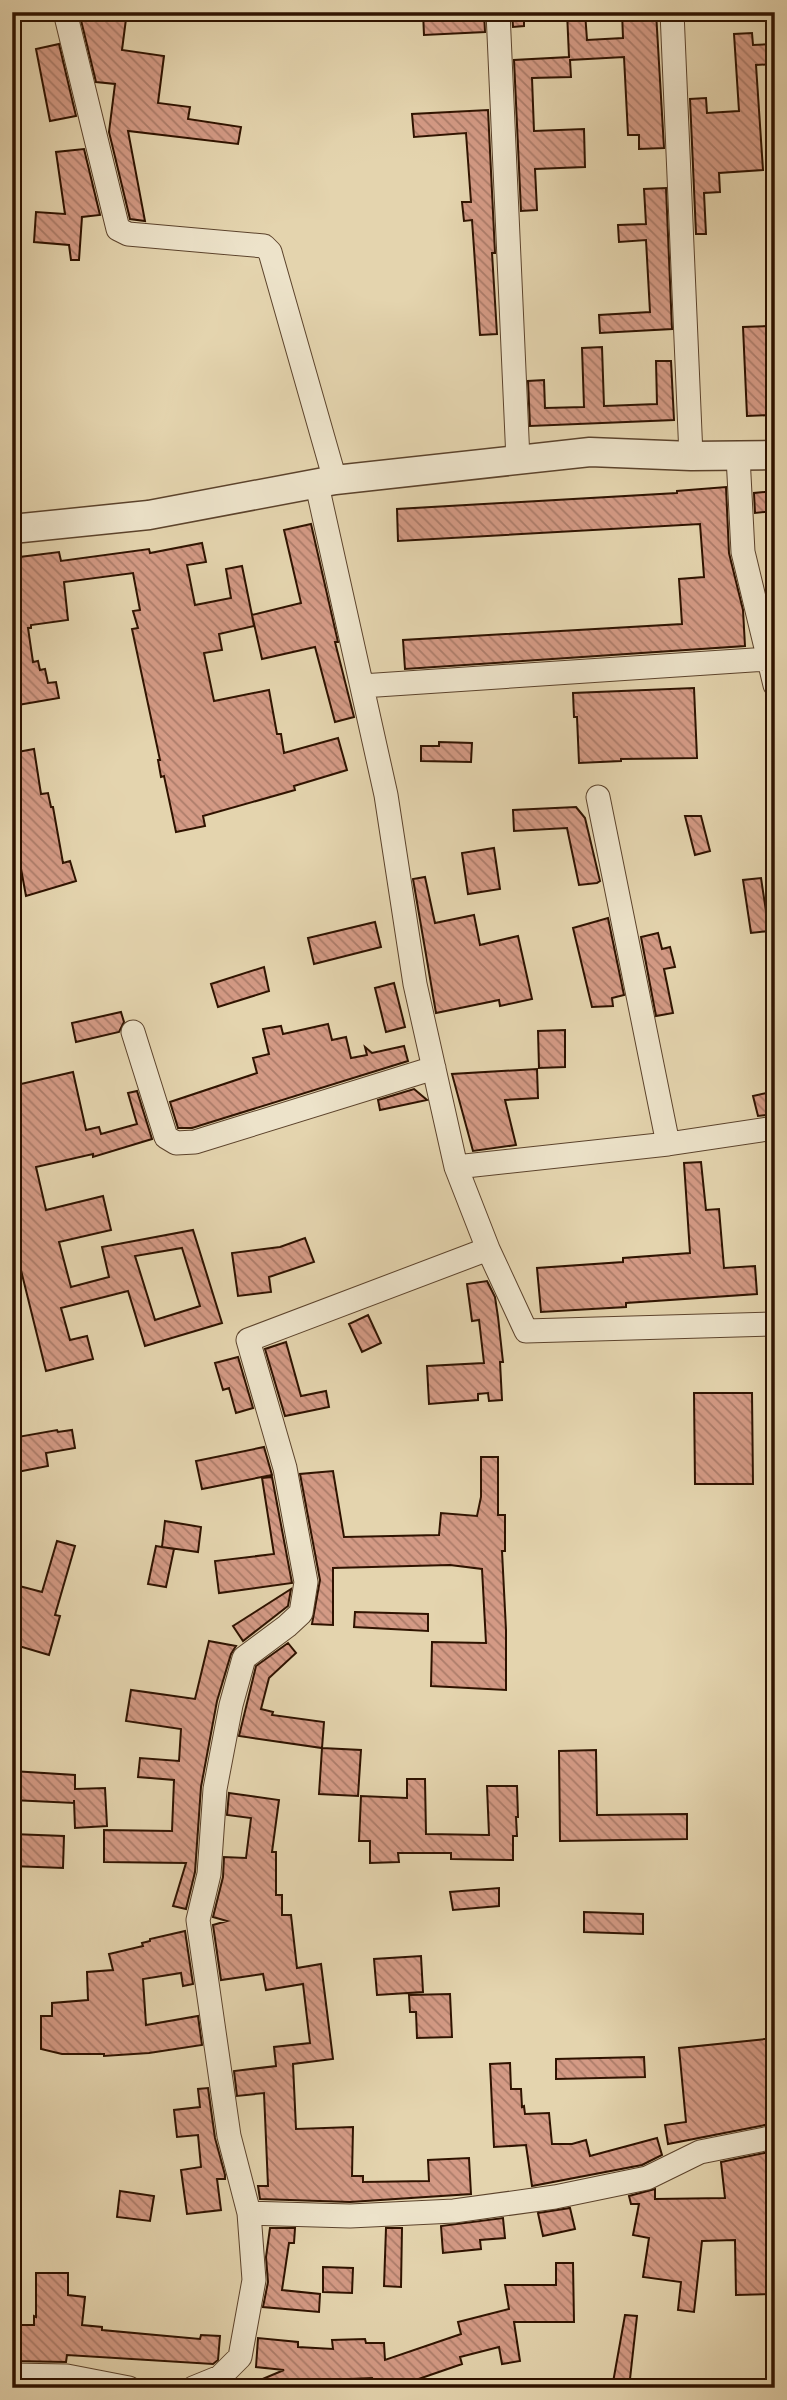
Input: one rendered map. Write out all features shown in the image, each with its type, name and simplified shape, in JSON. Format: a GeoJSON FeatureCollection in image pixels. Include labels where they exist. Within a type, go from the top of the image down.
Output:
{"type":"FeatureCollection","features":[{"type":"Feature","properties":{"kind":"street"},"geometry":{"type":"LineString","coordinates":[[65,12],[118,229],[128,234],[264,246],[270,252],[326,483],[362,686],[387,795],[415,984],[456,1167],[488,1249],[526,1331],[775,1324]]}},
{"type":"Feature","properties":{"kind":"street"},"geometry":{"type":"LineString","coordinates":[[498,12],[518,460]]}},
{"type":"Feature","properties":{"kind":"street"},"geometry":{"type":"LineString","coordinates":[[671,12],[691,456]]}},
{"type":"Feature","properties":{"kind":"street"},"geometry":{"type":"LineString","coordinates":[[12,528],[149,515],[326,483],[590,452],[691,456],[775,455]]}},
{"type":"Feature","properties":{"kind":"street"},"geometry":{"type":"LineString","coordinates":[[738,456],[743,552],[775,685]]}},
{"type":"Feature","properties":{"kind":"street"},"geometry":{"type":"LineString","coordinates":[[362,686],[767,659]]}},
{"type":"Feature","properties":{"kind":"street"},"geometry":{"type":"LineString","coordinates":[[598,797],[667,1144]]}},
{"type":"Feature","properties":{"kind":"street"},"geometry":{"type":"LineString","coordinates":[[133,1032],[166,1137],[180,1144],[195,1142],[434,1068]]}},
{"type":"Feature","properties":{"kind":"street"},"geometry":{"type":"LineString","coordinates":[[456,1167],[667,1144],[775,1128]]}},
{"type":"Feature","properties":{"kind":"street"},"geometry":{"type":"LineString","coordinates":[[193,2388],[220,2377],[240,2357],[254,2280],[249,2213],[229,2137],[198,1920],[209,1874],[215,1789],[231,1705],[244,1658],[287,1626],[301,1612],[306,1582],[285,1468],[248,1340],[488,1249]]}},
{"type":"Feature","properties":{"kind":"street"},"geometry":{"type":"LineString","coordinates":[[249,2213],[350,2216],[454,2211],[555,2197],[647,2178],[701,2151],[775,2137]]}},
{"type":"Feature","properties":{"kind":"street"},"geometry":{"type":"LineString","coordinates":[[12,2375],[67,2376],[130,2388]]}},
{"type":"Feature","properties":{"kind":"building"},"geometry":{"type":"Polygon","coordinates":[[[79,12],[102,12],[101,16],[126,19],[122,50],[164,56],[158,103],[190,107],[188,119],[241,127],[238,144],[128,131],[145,221],[130,219],[109,132],[115,84],[96,82],[79,12]]]}},
{"type":"Feature","properties":{"kind":"building"},"geometry":{"type":"Polygon","coordinates":[[[423,12],[484,12],[485,32],[424,35],[423,12]]]}},
{"type":"Feature","properties":{"kind":"building"},"geometry":{"type":"Polygon","coordinates":[[[512,12],[524,12],[524,26],[513,27],[512,12]]]}},
{"type":"Feature","properties":{"kind":"building"},"geometry":{"type":"Polygon","coordinates":[[[567,12],[585,12],[587,40],[623,38],[622,12],[656,12],[664,148],[639,149],[639,135],[628,135],[624,57],[570,60],[571,77],[532,78],[534,131],[584,129],[585,167],[535,169],[537,210],[521,211],[514,60],[569,57],[567,12]]]}},
{"type":"Feature","properties":{"kind":"building"},"geometry":{"type":"Polygon","coordinates":[[[752,33],[753,45],[775,44],[775,64],[756,65],[763,170],[719,173],[720,192],[704,193],[706,234],[696,234],[690,99],[706,98],[707,113],[739,111],[734,34],[752,33]]]}},
{"type":"Feature","properties":{"kind":"building"},"geometry":{"type":"Polygon","coordinates":[[[59,44],[76,116],[50,121],[36,49],[59,44]]]}},
{"type":"Feature","properties":{"kind":"building"},"geometry":{"type":"Polygon","coordinates":[[[488,110],[497,334],[480,335],[472,220],[464,221],[462,202],[471,202],[466,133],[414,137],[412,114],[488,110]]]}},
{"type":"Feature","properties":{"kind":"building"},"geometry":{"type":"Polygon","coordinates":[[[84,149],[100,215],[82,217],[79,260],[71,260],[69,245],[34,242],[36,212],[65,214],[56,152],[84,149]]]}},
{"type":"Feature","properties":{"kind":"building"},"geometry":{"type":"Polygon","coordinates":[[[666,188],[672,329],[600,333],[599,315],[650,312],[646,240],[619,242],[618,225],[646,224],[644,189],[666,188]]]}},
{"type":"Feature","properties":{"kind":"building"},"geometry":{"type":"Polygon","coordinates":[[[768,326],[771,415],[747,416],[743,327],[768,326]]]}},
{"type":"Feature","properties":{"kind":"building"},"geometry":{"type":"Polygon","coordinates":[[[602,347],[604,406],[657,404],[656,361],[671,361],[674,420],[530,426],[528,381],[544,380],[545,408],[584,407],[582,348],[602,347]]]}},
{"type":"Feature","properties":{"kind":"building"},"geometry":{"type":"Polygon","coordinates":[[[726,487],[729,553],[743,610],[745,646],[405,669],[403,640],[682,624],[679,579],[704,577],[700,524],[398,541],[397,509],[677,493],[726,487]]]}},
{"type":"Feature","properties":{"kind":"building"},"geometry":{"type":"Polygon","coordinates":[[[775,491],[775,511],[755,513],[754,493],[775,491]]]}},
{"type":"Feature","properties":{"kind":"building"},"geometry":{"type":"Polygon","coordinates":[[[311,524],[338,642],[335,642],[354,717],[335,722],[315,647],[262,659],[252,615],[301,603],[284,530],[311,524]]]}},
{"type":"Feature","properties":{"kind":"building"},"geometry":{"type":"Polygon","coordinates":[[[202,543],[206,562],[187,565],[195,605],[231,598],[226,569],[242,566],[254,626],[219,634],[222,650],[204,653],[214,701],[269,690],[277,734],[281,734],[284,753],[338,738],[347,770],[294,786],[295,790],[203,816],[205,826],[176,832],[164,776],[161,777],[160,760],[132,629],[138,628],[133,611],[140,610],[133,573],[64,582],[68,620],[31,625],[31,628],[28,628],[33,662],[38,661],[40,670],[45,669],[48,683],[56,682],[59,698],[12,706],[12,589],[16,589],[14,577],[12,578],[12,558],[59,552],[61,561],[149,549],[150,553],[202,543]]]}},
{"type":"Feature","properties":{"kind":"building"},"geometry":{"type":"Polygon","coordinates":[[[694,688],[697,758],[621,759],[579,763],[573,693],[694,688]]]}},
{"type":"Feature","properties":{"kind":"building"},"geometry":{"type":"Polygon","coordinates":[[[439,742],[472,743],[471,762],[421,761],[421,746],[439,746],[439,742]]]}},
{"type":"Feature","properties":{"kind":"building"},"geometry":{"type":"Polygon","coordinates":[[[34,749],[41,794],[48,793],[63,863],[70,861],[76,881],[26,896],[12,820],[12,753],[34,749]]]}},
{"type":"Feature","properties":{"kind":"building"},"geometry":{"type":"Polygon","coordinates":[[[576,807],[585,818],[600,881],[597,883],[579,885],[567,828],[514,831],[513,810],[576,807]]]}},
{"type":"Feature","properties":{"kind":"building"},"geometry":{"type":"Polygon","coordinates":[[[685,816],[701,816],[710,851],[695,855],[685,816]]]}},
{"type":"Feature","properties":{"kind":"building"},"geometry":{"type":"Polygon","coordinates":[[[494,848],[500,889],[468,894],[462,853],[494,848]]]}},
{"type":"Feature","properties":{"kind":"building"},"geometry":{"type":"Polygon","coordinates":[[[425,877],[435,923],[474,915],[480,945],[518,936],[532,999],[500,1006],[499,1000],[436,1013],[413,879],[425,877]]]}},
{"type":"Feature","properties":{"kind":"building"},"geometry":{"type":"Polygon","coordinates":[[[761,878],[769,931],[751,933],[743,880],[761,878]]]}},
{"type":"Feature","properties":{"kind":"building"},"geometry":{"type":"Polygon","coordinates":[[[608,918],[624,995],[612,998],[613,1006],[592,1007],[573,928],[608,918]]]}},
{"type":"Feature","properties":{"kind":"building"},"geometry":{"type":"Polygon","coordinates":[[[375,922],[381,947],[314,964],[308,938],[375,922]]]}},
{"type":"Feature","properties":{"kind":"building"},"geometry":{"type":"Polygon","coordinates":[[[658,933],[662,949],[670,947],[675,967],[664,969],[673,1013],[656,1016],[641,937],[658,933]]]}},
{"type":"Feature","properties":{"kind":"building"},"geometry":{"type":"Polygon","coordinates":[[[264,967],[269,991],[218,1007],[211,984],[264,967]]]}},
{"type":"Feature","properties":{"kind":"building"},"geometry":{"type":"Polygon","coordinates":[[[394,983],[405,1027],[386,1032],[375,988],[394,983]]]}},
{"type":"Feature","properties":{"kind":"building"},"geometry":{"type":"Polygon","coordinates":[[[121,1012],[124,1022],[119,1032],[76,1042],[72,1023],[121,1012]]]}},
{"type":"Feature","properties":{"kind":"building"},"geometry":{"type":"Polygon","coordinates":[[[328,1024],[332,1040],[346,1037],[351,1058],[367,1055],[365,1047],[372,1053],[404,1046],[408,1061],[192,1128],[178,1128],[170,1102],[257,1073],[253,1058],[269,1054],[263,1029],[281,1026],[283,1034],[328,1024]]]}},
{"type":"Feature","properties":{"kind":"building"},"geometry":{"type":"Polygon","coordinates":[[[565,1030],[565,1067],[539,1068],[538,1031],[565,1030]]]}},
{"type":"Feature","properties":{"kind":"building"},"geometry":{"type":"Polygon","coordinates":[[[537,1069],[538,1098],[505,1100],[516,1145],[473,1151],[452,1074],[537,1069]]]}},
{"type":"Feature","properties":{"kind":"building"},"geometry":{"type":"Polygon","coordinates":[[[73,1072],[86,1130],[99,1127],[101,1134],[137,1124],[128,1093],[137,1091],[152,1139],[93,1157],[93,1154],[36,1167],[46,1210],[103,1196],[111,1230],[59,1242],[71,1287],[109,1277],[102,1247],[193,1230],[222,1323],[145,1346],[128,1291],[61,1308],[70,1340],[87,1336],[93,1359],[46,1371],[12,1234],[12,1086],[73,1072]],[[182,1248],[135,1256],[155,1320],[200,1306],[182,1248]]]}},
{"type":"Feature","properties":{"kind":"building"},"geometry":{"type":"Polygon","coordinates":[[[414,1089],[427,1100],[380,1110],[378,1100],[414,1089]]]}},
{"type":"Feature","properties":{"kind":"building"},"geometry":{"type":"Polygon","coordinates":[[[775,1091],[775,1114],[758,1116],[753,1096],[775,1091]]]}},
{"type":"Feature","properties":{"kind":"building"},"geometry":{"type":"Polygon","coordinates":[[[701,1162],[706,1210],[719,1209],[724,1268],[755,1266],[757,1294],[541,1312],[537,1268],[623,1262],[623,1258],[690,1253],[684,1163],[701,1162]]]}},
{"type":"Feature","properties":{"kind":"building"},"geometry":{"type":"Polygon","coordinates":[[[305,1238],[314,1262],[269,1277],[271,1292],[238,1296],[232,1253],[280,1247],[305,1238]]]}},
{"type":"Feature","properties":{"kind":"building"},"geometry":{"type":"Polygon","coordinates":[[[487,1281],[495,1297],[498,1317],[503,1362],[500,1362],[502,1400],[489,1401],[488,1393],[478,1394],[478,1400],[429,1404],[427,1366],[484,1363],[479,1320],[472,1321],[467,1284],[487,1281]]]}},
{"type":"Feature","properties":{"kind":"building"},"geometry":{"type":"Polygon","coordinates":[[[368,1315],[381,1343],[362,1352],[349,1324],[368,1315]]]}},
{"type":"Feature","properties":{"kind":"building"},"geometry":{"type":"Polygon","coordinates":[[[286,1342],[301,1396],[326,1391],[329,1407],[285,1416],[265,1349],[286,1342]]]}},
{"type":"Feature","properties":{"kind":"building"},"geometry":{"type":"Polygon","coordinates":[[[238,1357],[253,1408],[236,1413],[229,1388],[223,1390],[215,1363],[238,1357]]]}},
{"type":"Feature","properties":{"kind":"building"},"geometry":{"type":"Polygon","coordinates":[[[694,1393],[752,1393],[753,1484],[695,1484],[694,1393]]]}},
{"type":"Feature","properties":{"kind":"building"},"geometry":{"type":"Polygon","coordinates":[[[72,1430],[75,1448],[46,1453],[48,1466],[12,1473],[12,1438],[72,1430]]]}},
{"type":"Feature","properties":{"kind":"building"},"geometry":{"type":"Polygon","coordinates":[[[264,1447],[272,1475],[202,1489],[196,1461],[264,1447]]]}},
{"type":"Feature","properties":{"kind":"building"},"geometry":{"type":"Polygon","coordinates":[[[481,1457],[498,1457],[498,1515],[505,1515],[505,1551],[502,1551],[506,1690],[431,1686],[432,1642],[486,1643],[482,1569],[450,1565],[333,1568],[333,1625],[312,1624],[320,1580],[300,1474],[333,1471],[344,1537],[439,1535],[441,1513],[477,1516],[481,1497],[481,1457]]]}},
{"type":"Feature","properties":{"kind":"building"},"geometry":{"type":"Polygon","coordinates":[[[272,1477],[292,1583],[219,1593],[215,1561],[274,1554],[262,1478],[272,1477]]]}},
{"type":"Feature","properties":{"kind":"building"},"geometry":{"type":"Polygon","coordinates":[[[165,1521],[201,1527],[198,1552],[162,1547],[165,1521]]]}},
{"type":"Feature","properties":{"kind":"building"},"geometry":{"type":"Polygon","coordinates":[[[57,1541],[75,1546],[55,1615],[60,1616],[49,1655],[12,1644],[12,1584],[42,1592],[57,1541]]]}},
{"type":"Feature","properties":{"kind":"building"},"geometry":{"type":"Polygon","coordinates":[[[156,1546],[174,1549],[166,1587],[148,1584],[156,1546]]]}},
{"type":"Feature","properties":{"kind":"building"},"geometry":{"type":"Polygon","coordinates":[[[291,1589],[288,1606],[243,1641],[233,1626],[291,1589]]]}},
{"type":"Feature","properties":{"kind":"building"},"geometry":{"type":"Polygon","coordinates":[[[355,1612],[428,1614],[428,1631],[354,1627],[355,1612]]]}},
{"type":"Feature","properties":{"kind":"building"},"geometry":{"type":"Polygon","coordinates":[[[209,1641],[236,1646],[231,1654],[217,1701],[201,1787],[195,1872],[186,1909],[173,1906],[186,1863],[104,1862],[104,1830],[172,1831],[174,1780],[138,1777],[140,1758],[179,1761],[181,1729],[126,1721],[131,1690],[195,1699],[209,1641]]]}},
{"type":"Feature","properties":{"kind":"building"},"geometry":{"type":"Polygon","coordinates":[[[288,1643],[296,1653],[269,1678],[261,1709],[273,1712],[272,1715],[324,1722],[322,1748],[239,1736],[256,1666],[288,1643]]]}},
{"type":"Feature","properties":{"kind":"building"},"geometry":{"type":"Polygon","coordinates":[[[322,1748],[361,1750],[358,1796],[319,1794],[322,1748]]]}},
{"type":"Feature","properties":{"kind":"building"},"geometry":{"type":"Polygon","coordinates":[[[596,1750],[597,1815],[687,1814],[687,1839],[560,1841],[559,1751],[596,1750]]]}},
{"type":"Feature","properties":{"kind":"building"},"geometry":{"type":"Polygon","coordinates":[[[12,1771],[75,1775],[75,1789],[105,1788],[107,1826],[75,1828],[74,1800],[74,1803],[12,1800],[12,1771]]]}},
{"type":"Feature","properties":{"kind":"building"},"geometry":{"type":"Polygon","coordinates":[[[407,1779],[425,1779],[426,1834],[489,1835],[487,1786],[517,1786],[517,1836],[513,1836],[513,1860],[451,1859],[451,1853],[398,1853],[399,1862],[370,1863],[370,1841],[359,1841],[361,1796],[407,1798],[407,1779]]]}},
{"type":"Feature","properties":{"kind":"building"},"geometry":{"type":"Polygon","coordinates":[[[229,1793],[279,1800],[272,1852],[276,1852],[276,1895],[282,1895],[282,1915],[291,1915],[297,1968],[321,1964],[333,2059],[293,2064],[296,2129],[353,2127],[352,2176],[363,2176],[363,2182],[429,2181],[428,2160],[469,2158],[471,2194],[350,2202],[260,2199],[258,2186],[268,2186],[264,2093],[237,2096],[234,2071],[276,2066],[274,2047],[310,2043],[303,1984],[266,1990],[263,1974],[221,1980],[213,1925],[227,1921],[213,1917],[223,1877],[224,1857],[246,1858],[251,1818],[227,1815],[229,1793]]]}},
{"type":"Feature","properties":{"kind":"building"},"geometry":{"type":"Polygon","coordinates":[[[12,1834],[64,1836],[63,1868],[12,1866],[12,1834]]]}},
{"type":"Feature","properties":{"kind":"building"},"geometry":{"type":"Polygon","coordinates":[[[499,1888],[499,1906],[453,1910],[450,1892],[499,1888]]]}},
{"type":"Feature","properties":{"kind":"building"},"geometry":{"type":"Polygon","coordinates":[[[584,1912],[643,1914],[643,1934],[584,1932],[584,1912]]]}},
{"type":"Feature","properties":{"kind":"building"},"geometry":{"type":"Polygon","coordinates":[[[185,1931],[193,1984],[183,1986],[181,1973],[143,1979],[146,2025],[198,2016],[202,2045],[104,2056],[62,2054],[41,2049],[41,2016],[52,2016],[52,2003],[88,2000],[87,1972],[113,1970],[109,1954],[143,1946],[142,1943],[150,1939],[185,1931]]]}},
{"type":"Feature","properties":{"kind":"building"},"geometry":{"type":"Polygon","coordinates":[[[421,1956],[423,1992],[377,1995],[374,1959],[421,1956]]]}},
{"type":"Feature","properties":{"kind":"building"},"geometry":{"type":"Polygon","coordinates":[[[450,1994],[452,2037],[417,2038],[416,2012],[410,2012],[409,1995],[450,1994]]]}},
{"type":"Feature","properties":{"kind":"building"},"geometry":{"type":"Polygon","coordinates":[[[775,2038],[775,2123],[668,2144],[665,2125],[686,2122],[679,2048],[775,2038]]]}},
{"type":"Feature","properties":{"kind":"building"},"geometry":{"type":"Polygon","coordinates":[[[644,2057],[645,2077],[556,2079],[556,2059],[644,2057]]]}},
{"type":"Feature","properties":{"kind":"building"},"geometry":{"type":"Polygon","coordinates":[[[510,2063],[511,2089],[521,2089],[525,2114],[549,2113],[552,2144],[572,2144],[586,2140],[590,2156],[657,2138],[662,2155],[642,2165],[532,2186],[526,2145],[494,2147],[490,2064],[510,2063]]]}},
{"type":"Feature","properties":{"kind":"building"},"geometry":{"type":"Polygon","coordinates":[[[208,2088],[215,2138],[225,2175],[225,2179],[217,2179],[221,2210],[187,2214],[181,2170],[201,2167],[198,2135],[177,2137],[174,2110],[200,2107],[198,2089],[208,2088]]]}},
{"type":"Feature","properties":{"kind":"building"},"geometry":{"type":"Polygon","coordinates":[[[769,2152],[775,2294],[736,2295],[735,2240],[702,2241],[694,2312],[678,2310],[681,2282],[643,2277],[649,2238],[633,2235],[639,2204],[631,2204],[629,2196],[655,2189],[655,2199],[725,2198],[721,2162],[769,2152]]]}},
{"type":"Feature","properties":{"kind":"building"},"geometry":{"type":"Polygon","coordinates":[[[120,2191],[154,2196],[150,2221],[117,2217],[120,2191]]]}},
{"type":"Feature","properties":{"kind":"building"},"geometry":{"type":"Polygon","coordinates":[[[570,2208],[575,2229],[543,2236],[538,2213],[570,2208]]]}},
{"type":"Feature","properties":{"kind":"building"},"geometry":{"type":"Polygon","coordinates":[[[503,2218],[505,2238],[480,2240],[481,2249],[443,2253],[441,2226],[503,2218]]]}},
{"type":"Feature","properties":{"kind":"building"},"geometry":{"type":"Polygon","coordinates":[[[270,2228],[295,2228],[294,2243],[289,2243],[282,2290],[320,2294],[319,2312],[263,2307],[268,2282],[266,2257],[270,2228]]]}},
{"type":"Feature","properties":{"kind":"building"},"geometry":{"type":"Polygon","coordinates":[[[386,2228],[402,2228],[401,2287],[384,2286],[386,2228]]]}},
{"type":"Feature","properties":{"kind":"building"},"geometry":{"type":"Polygon","coordinates":[[[556,2263],[573,2263],[574,2322],[514,2322],[520,2361],[502,2364],[499,2347],[460,2357],[462,2364],[407,2383],[373,2385],[372,2378],[327,2380],[326,2388],[241,2388],[284,2370],[256,2367],[258,2338],[298,2342],[298,2347],[333,2349],[332,2340],[365,2339],[366,2343],[384,2343],[385,2360],[461,2334],[458,2322],[509,2309],[505,2285],[556,2285],[556,2263]]]}},
{"type":"Feature","properties":{"kind":"building"},"geometry":{"type":"Polygon","coordinates":[[[323,2267],[353,2268],[352,2293],[323,2292],[323,2267]]]}},
{"type":"Feature","properties":{"kind":"building"},"geometry":{"type":"Polygon","coordinates":[[[36,2273],[68,2273],[68,2295],[85,2297],[82,2325],[102,2327],[102,2330],[200,2339],[201,2335],[220,2336],[218,2360],[213,2364],[67,2355],[66,2362],[12,2361],[12,2325],[34,2325],[36,2273]]]}},
{"type":"Feature","properties":{"kind":"building"},"geometry":{"type":"Polygon","coordinates":[[[625,2315],[637,2316],[629,2388],[612,2388],[625,2315]]]}}]}
